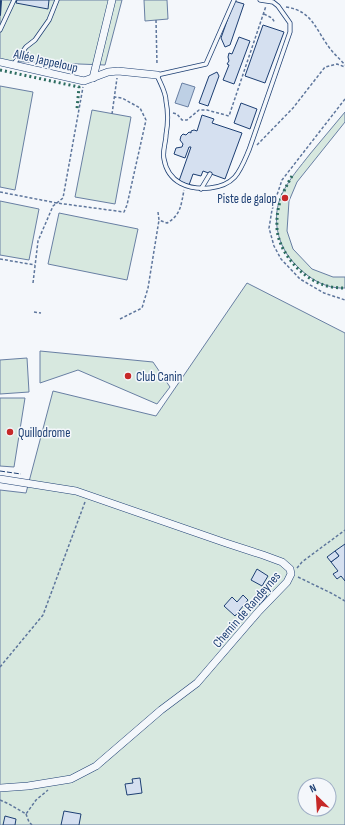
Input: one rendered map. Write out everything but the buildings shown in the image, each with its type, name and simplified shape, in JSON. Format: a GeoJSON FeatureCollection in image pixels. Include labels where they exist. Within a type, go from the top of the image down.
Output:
{"type":"FeatureCollection","features":[{"type":"Feature","properties":{"kind":"street"},"geometry":{"type":"LineString","coordinates":[[93,78],[112,0]]}},
{"type":"Feature","properties":{"kind":"street","name":"Allée Jappeloup"},"geometry":{"type":"LineString","coordinates":[[0,62],[84,81],[108,72],[118,71],[157,75]]}},
{"type":"Feature","properties":{"kind":"street","name":"Chemin de Randeynes"},"geometry":{"type":"LineString","coordinates":[[0,479],[76,491],[264,555],[282,562],[290,569],[291,574],[287,582],[259,611],[197,683],[161,710],[96,766],[71,779],[28,786],[0,788]]}},
{"type":"Feature","properties":{"kind":"lane"},"geometry":{"type":"LineString","coordinates":[[0,30],[14,0]]}},
{"type":"Feature","properties":{"kind":"lane"},"geometry":{"type":"LineString","coordinates":[[13,65],[26,47],[35,40],[49,20],[57,0]]}},
{"type":"Feature","properties":{"kind":"lane"},"geometry":{"type":"LineString","coordinates":[[234,0],[206,64],[157,75],[166,99],[167,111],[167,132],[163,158],[172,176],[179,183],[185,186],[201,189],[215,187],[232,181],[243,164],[249,150],[290,32],[290,23],[278,6],[273,2],[260,0]]}},
{"type":"Feature","properties":{"kind":"lane"},"geometry":{"type":"LineString","coordinates":[[201,189],[210,174]]}},
{"type":"Feature","properties":{"kind":"path"},"geometry":{"type":"LineString","coordinates":[[167,111],[177,114],[182,120],[186,120],[200,110],[207,110],[229,116],[268,2]]}},
{"type":"Feature","properties":{"kind":"path"},"geometry":{"type":"LineString","coordinates":[[278,6],[297,8],[309,17],[332,51],[345,66]]}},
{"type":"Feature","properties":{"kind":"path"},"geometry":{"type":"LineString","coordinates":[[264,14],[272,18],[275,23]]}},
{"type":"Feature","properties":{"kind":"path"},"geometry":{"type":"LineString","coordinates":[[156,20],[157,65]]}},
{"type":"Feature","properties":{"kind":"path"},"geometry":{"type":"LineString","coordinates":[[249,150],[261,142],[293,108],[325,67],[337,64],[345,66]]}},
{"type":"Feature","properties":{"kind":"path"},"geometry":{"type":"LineString","coordinates":[[112,114],[118,71]]}},
{"type":"Feature","properties":{"kind":"path"},"geometry":{"type":"LineString","coordinates":[[33,283],[38,241],[53,206],[63,198],[84,81]]}},
{"type":"Feature","properties":{"kind":"path"},"geometry":{"type":"LineString","coordinates":[[0,192],[57,203],[124,212],[128,206],[146,120],[140,108],[122,98],[114,97]]}},
{"type":"Feature","properties":{"kind":"path"},"geometry":{"type":"LineString","coordinates":[[345,99],[282,180],[272,210],[269,228],[274,246],[281,259],[300,280],[324,293],[345,300]]}},
{"type":"Feature","properties":{"kind":"path"},"geometry":{"type":"LineString","coordinates":[[159,220],[166,223],[174,219],[179,211],[185,186]]}},
{"type":"Feature","properties":{"kind":"path"},"geometry":{"type":"LineString","coordinates":[[120,319],[142,308],[148,288],[159,220],[158,212]]}},
{"type":"Feature","properties":{"kind":"path"},"geometry":{"type":"LineString","coordinates":[[0,259],[35,265]]}},
{"type":"Feature","properties":{"kind":"path"},"geometry":{"type":"LineString","coordinates":[[34,312],[41,313]]}},
{"type":"Feature","properties":{"kind":"path"},"geometry":{"type":"LineString","coordinates":[[0,667],[43,615],[87,495]]}},
{"type":"Feature","properties":{"kind":"path"},"geometry":{"type":"LineString","coordinates":[[345,530],[302,562],[291,574],[345,601]]}},
{"type":"Feature","properties":{"kind":"path"},"geometry":{"type":"LineString","coordinates":[[26,814],[36,800],[50,789]]}},
{"type":"Feature","properties":{"kind":"path"},"geometry":{"type":"LineString","coordinates":[[0,800],[26,814],[32,825]]}},
{"type":"Feature","properties":{"kind":"shaded area"},"geometry":{"type":"Polygon","coordinates":[[[0,0],[122,0],[105,65],[0,61],[0,0]]]}},
{"type":"Feature","properties":{"kind":"shaded area"},"geometry":{"type":"Polygon","coordinates":[[[144,0],[167,0],[168,19],[145,21],[144,0]]]}},
{"type":"Feature","properties":{"kind":"shaded area"},"geometry":{"type":"Polygon","coordinates":[[[0,86],[33,92],[15,190],[0,187],[0,86]]]}},
{"type":"Feature","properties":{"kind":"shaded area"},"geometry":{"type":"Polygon","coordinates":[[[92,110],[131,117],[115,204],[75,197],[92,110]]]}},
{"type":"Feature","properties":{"kind":"shaded area","name":"Piste de galop"},"geometry":{"type":"Polygon","coordinates":[[[345,112],[345,122],[297,182],[289,201],[287,231],[293,249],[312,269],[333,277],[345,277],[345,288],[338,288],[317,282],[305,274],[289,257],[280,240],[277,212],[282,194],[288,183],[345,112]]]}},
{"type":"Feature","properties":{"kind":"shaded area"},"geometry":{"type":"Polygon","coordinates":[[[0,201],[39,209],[29,260],[0,255],[0,201]]]}},
{"type":"Feature","properties":{"kind":"shaded area"},"geometry":{"type":"Polygon","coordinates":[[[59,213],[138,229],[127,280],[48,264],[59,213]]]}},
{"type":"Feature","properties":{"kind":"shaded area"},"geometry":{"type":"Polygon","coordinates":[[[247,283],[345,333],[345,825],[0,825],[0,490],[26,493],[53,391],[156,416],[247,283]]]}},
{"type":"Feature","properties":{"kind":"shaded area","name":"Club Canin"},"geometry":{"type":"Polygon","coordinates":[[[40,351],[153,362],[170,387],[157,404],[78,370],[40,383],[40,351]]]}},
{"type":"Feature","properties":{"kind":"shaded area","name":"Quillodrome"},"geometry":{"type":"Polygon","coordinates":[[[27,358],[29,392],[0,394],[0,360],[27,358]]]}},
{"type":"Feature","properties":{"kind":"shaded area","name":"Quillodrome"},"geometry":{"type":"Polygon","coordinates":[[[0,398],[25,398],[14,467],[0,466],[0,398]]]}},
{"type":"Feature","properties":{"kind":"water"},"geometry":{"type":"Polygon","coordinates":[[[182,83],[195,87],[188,107],[175,103],[182,83]]]}},
{"type":"Feature","properties":{"kind":"hedge"},"geometry":{"type":"LineString","coordinates":[[0,70],[79,87],[77,109]]}},
{"type":"Feature","properties":{"kind":"hedge"},"geometry":{"type":"LineString","coordinates":[[292,176],[285,188],[278,213],[277,228],[281,245],[292,262],[305,275],[324,285],[345,288]]}},
{"type":"Feature","properties":{"kind":"fence"},"geometry":{"type":"LineString","coordinates":[[0,471],[21,474]]}},
{"type":"Feature","properties":{"kind":"wall"},"geometry":{"type":"LineString","coordinates":[[0,15],[1,1]]}},
{"type":"Feature","properties":{"kind":"place","name":"Piste de galop"},"geometry":{"type":"Point","coordinates":[285,198]}},
{"type":"Feature","properties":{"kind":"place","name":"Club Canin"},"geometry":{"type":"Point","coordinates":[128,376]}},
{"type":"Feature","properties":{"kind":"place","name":"Quillodrome"},"geometry":{"type":"Point","coordinates":[10,432]}}]}
